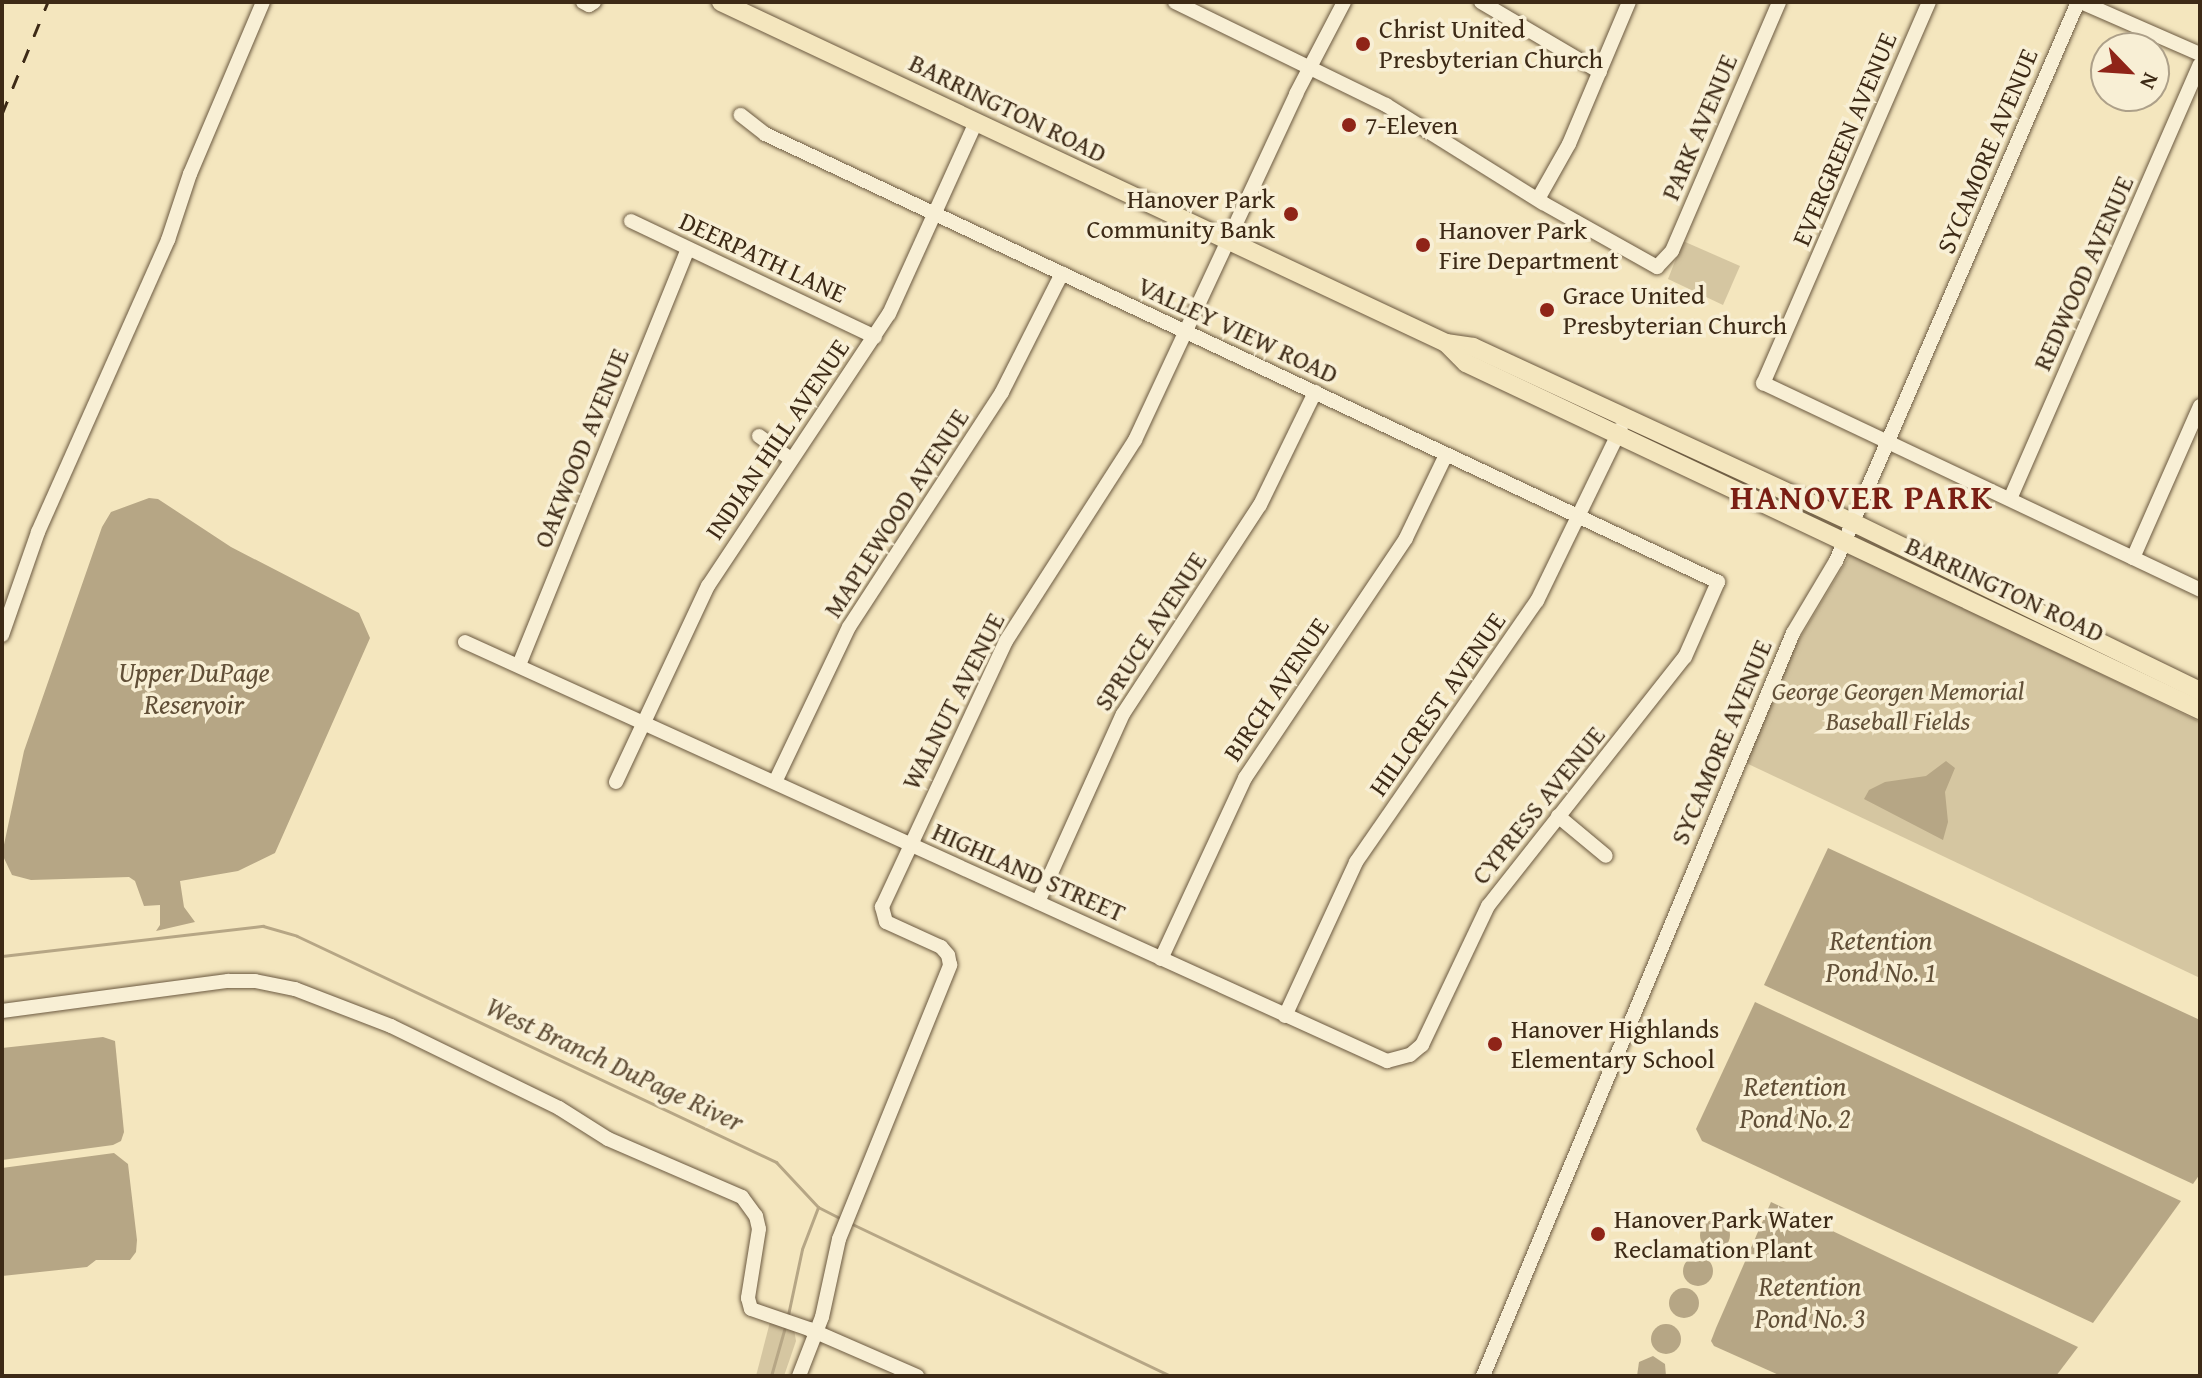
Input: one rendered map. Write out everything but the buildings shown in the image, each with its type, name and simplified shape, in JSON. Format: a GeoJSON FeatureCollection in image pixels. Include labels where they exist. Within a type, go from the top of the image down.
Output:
{"type":"FeatureCollection","features":[{"type":"Feature","properties":{"kind":"main road","name":"BARRINGTON ROAD"},"geometry":{"type":"LineString","coordinates":[[721,2],[1446,343],[1466,363],[1852,522],[2200,691]]}},
{"type":"Feature","properties":{"kind":"main road","name":"BARRINGTON ROAD"},"geometry":{"type":"LineString","coordinates":[[1622,426],[1843,541],[2200,710]]}},
{"type":"Feature","properties":{"kind":"street"},"geometry":{"type":"LineString","coordinates":[[2,635],[38,532],[168,240],[190,174],[263,2]]}},
{"type":"Feature","properties":{"kind":"street"},"geometry":{"type":"LineString","coordinates":[[583,2],[589,5],[594,2]]}},
{"type":"Feature","properties":{"kind":"street"},"geometry":{"type":"LineString","coordinates":[[1175,2],[1386,105],[1538,199],[1563,156],[1629,2]]}},
{"type":"Feature","properties":{"kind":"street","name":"WALNUT AVENUE"},"geometry":{"type":"LineString","coordinates":[[799,1376],[816,1334],[839,1239],[950,965],[944,950],[886,922],[881,913],[909,844],[1006,641],[1135,440],[1309,66],[1344,2]]}},
{"type":"Feature","properties":{"kind":"street"},"geometry":{"type":"LineString","coordinates":[[1481,2],[1600,72]]}},
{"type":"Feature","properties":{"kind":"street","name":"PARK AVENUE"},"geometry":{"type":"LineString","coordinates":[[1538,199],[1657,267],[1672,251],[1779,2]]}},
{"type":"Feature","properties":{"kind":"street","name":"EVERGREEN AVENUE"},"geometry":{"type":"LineString","coordinates":[[1887,443],[1763,383],[1929,2]]}},
{"type":"Feature","properties":{"kind":"street"},"geometry":{"type":"LineString","coordinates":[[2080,2],[2200,54]]}},
{"type":"Feature","properties":{"kind":"street","name":"SYCAMORE AVENUE"},"geometry":{"type":"LineString","coordinates":[[1483,1376],[1793,633],[1836,561],[2080,2]]}},
{"type":"Feature","properties":{"kind":"street","name":"REDWOOD AVENUE"},"geometry":{"type":"LineString","coordinates":[[2010,499],[2200,65]]}},
{"type":"Feature","properties":{"kind":"street","name":"VALLEY VIEW ROAD"},"geometry":{"type":"LineString","coordinates":[[741,115],[765,134],[1718,582]]}},
{"type":"Feature","properties":{"kind":"street","name":"INDIAN HILL AVENUE"},"geometry":{"type":"LineString","coordinates":[[616,782],[703,595],[875,337],[936,213],[976,122]]}},
{"type":"Feature","properties":{"kind":"street","name":"DEERPATH LANE"},"geometry":{"type":"LineString","coordinates":[[631,221],[875,337]]}},
{"type":"Feature","properties":{"kind":"street","name":"OAKWOOD AVENUE"},"geometry":{"type":"LineString","coordinates":[[519,665],[688,249]]}},
{"type":"Feature","properties":{"kind":"street","name":"MAPLEWOOD AVENUE"},"geometry":{"type":"LineString","coordinates":[[775,782],[849,627],[1002,392],[1062,273]]}},
{"type":"Feature","properties":{"kind":"street","name":"SPRUCE AVENUE"},"geometry":{"type":"LineString","coordinates":[[1038,902],[1123,714],[1260,505],[1315,392]]}},
{"type":"Feature","properties":{"kind":"street"},"geometry":{"type":"LineString","coordinates":[[2133,558],[2200,406]]}},
{"type":"Feature","properties":{"kind":"street","name":"HILLCREST AVENUE"},"geometry":{"type":"LineString","coordinates":[[1285,1016],[1356,862],[1537,601],[1622,426]]}},
{"type":"Feature","properties":{"kind":"street"},"geometry":{"type":"LineString","coordinates":[[759,436],[791,459]]}},
{"type":"Feature","properties":{"kind":"street"},"geometry":{"type":"LineString","coordinates":[[1887,443],[2200,590]]}},
{"type":"Feature","properties":{"kind":"street","name":"BIRCH AVENUE"},"geometry":{"type":"LineString","coordinates":[[1161,959],[1245,778],[1401,546],[1446,455]]}},
{"type":"Feature","properties":{"kind":"street","name":"CYPRESS AVENUE"},"geometry":{"type":"LineString","coordinates":[[1400,1059],[1422,1045],[1488,906],[1679,667],[1718,582]]}},
{"type":"Feature","properties":{"kind":"street","name":"HIGHLAND STREET"},"geometry":{"type":"LineString","coordinates":[[465,642],[1377,1058],[1400,1059]]}},
{"type":"Feature","properties":{"kind":"street"},"geometry":{"type":"LineString","coordinates":[[1558,816],[1606,856]]}},
{"type":"Feature","properties":{"kind":"street"},"geometry":{"type":"LineString","coordinates":[[2,1011],[228,981],[255,981],[295,989],[391,1026],[559,1108],[608,1139],[742,1197],[756,1216],[759,1229],[748,1298],[751,1309],[917,1376]]}},
{"type":"Feature","properties":{"kind":"green space"},"geometry":{"type":"Polygon","coordinates":[[[1683,241],[1740,266],[1723,305],[1668,279],[1683,241]]]}},
{"type":"Feature","properties":{"kind":"green space","name":"George Georgen Memorial Baseball Fields"},"geometry":{"type":"Polygon","coordinates":[[[1851,553],[2200,722],[2200,978],[1744,762],[1785,663],[1851,553]]]}},
{"type":"Feature","properties":{"kind":"green space"},"geometry":{"type":"Polygon","coordinates":[[[770,1322],[794,1329],[796,1341],[784,1376],[756,1376],[770,1322]]]}},
{"type":"Feature","properties":{"kind":"water","name":"Upper DuPage Reservoir"},"geometry":{"type":"Polygon","coordinates":[[[149,498],[158,499],[231,547],[359,613],[370,638],[275,853],[238,871],[180,881],[184,907],[195,922],[156,931],[160,925],[160,905],[144,906],[135,881],[129,877],[31,880],[12,875],[2,854],[24,751],[102,527],[111,512],[149,498]]]}},
{"type":"Feature","properties":{"kind":"water"},"geometry":{"type":"Polygon","coordinates":[[[1946,761],[1955,768],[1945,792],[1948,822],[1943,840],[1864,799],[1869,790],[1885,782],[1926,776],[1946,761]]]}},
{"type":"Feature","properties":{"kind":"water","name":"Retention Pond No. 1"},"geometry":{"type":"Polygon","coordinates":[[[1828,848],[2200,1020],[2200,1174],[2193,1184],[1764,985],[1828,848]]]}},
{"type":"Feature","properties":{"kind":"water","name":"Retention Pond No. 2"},"geometry":{"type":"Polygon","coordinates":[[[1755,1002],[2181,1201],[2093,1323],[1702,1141],[1696,1129],[1755,1002]]]}},
{"type":"Feature","properties":{"kind":"water"},"geometry":{"type":"Polygon","coordinates":[[[103,1037],[115,1041],[124,1132],[121,1141],[113,1145],[2,1160],[2,1048],[103,1037]]]}},
{"type":"Feature","properties":{"kind":"water"},"geometry":{"type":"Polygon","coordinates":[[[114,1153],[128,1164],[137,1240],[136,1252],[130,1260],[96,1260],[87,1267],[2,1276],[2,1168],[114,1153]]]}},
{"type":"Feature","properties":{"kind":"water","name":"Retention Pond No. 3"},"geometry":{"type":"Polygon","coordinates":[[[1771,1202],[2078,1347],[2056,1376],[1781,1376],[1714,1346],[1711,1341],[1716,1328],[1771,1202]]]}},
{"type":"Feature","properties":{"kind":"water"},"geometry":{"type":"Polygon","coordinates":[[[1715,1220],[1726,1224],[1730,1235],[1726,1246],[1715,1250],[1704,1246],[1700,1235],[1704,1224],[1715,1220]]]}},
{"type":"Feature","properties":{"kind":"water"},"geometry":{"type":"Polygon","coordinates":[[[1698,1256],[1709,1260],[1713,1271],[1709,1282],[1698,1286],[1687,1282],[1683,1271],[1687,1260],[1698,1256]]]}},
{"type":"Feature","properties":{"kind":"water"},"geometry":{"type":"Polygon","coordinates":[[[1684,1288],[1695,1292],[1699,1303],[1695,1314],[1684,1318],[1673,1314],[1669,1303],[1673,1292],[1684,1288]]]}},
{"type":"Feature","properties":{"kind":"water"},"geometry":{"type":"Polygon","coordinates":[[[1666,1324],[1677,1328],[1681,1339],[1677,1350],[1666,1354],[1655,1350],[1651,1339],[1655,1328],[1666,1324]]]}},
{"type":"Feature","properties":{"kind":"water"},"geometry":{"type":"Polygon","coordinates":[[[1653,1356],[1665,1364],[1666,1376],[1637,1376],[1639,1362],[1653,1356]]]}},
{"type":"Feature","properties":{"kind":"waterway","name":"West Branch DuPage River"},"geometry":{"type":"LineString","coordinates":[[2,956],[263,926],[297,936],[776,1162],[818,1207],[843,1220]]}},
{"type":"Feature","properties":{"kind":"waterway"},"geometry":{"type":"LineString","coordinates":[[788,1315],[802,1249],[818,1207]]}},
{"type":"Feature","properties":{"kind":"waterway","name":"West Branch DuPage River"},"geometry":{"type":"LineString","coordinates":[[850,1223],[1171,1376]]}},
{"type":"Feature","properties":{"kind":"waterway"},"geometry":{"type":"LineString","coordinates":[[771,1376],[785,1327]]}},
{"type":"Feature","properties":{"kind":"railway"},"geometry":{"type":"LineString","coordinates":[[2,114],[48,2]]}},
{"type":"Feature","properties":{"kind":"place","name":"Christ United Presbyterian Church"},"geometry":{"type":"Point","coordinates":[1363,44]}},
{"type":"Feature","properties":{"kind":"place","name":"7-Eleven"},"geometry":{"type":"Point","coordinates":[1349,125]}},
{"type":"Feature","properties":{"kind":"place","name":"Hanover Park Community Bank"},"geometry":{"type":"Point","coordinates":[1291,214]}},
{"type":"Feature","properties":{"kind":"place","name":"Hanover Park Fire Department"},"geometry":{"type":"Point","coordinates":[1423,245]}},
{"type":"Feature","properties":{"kind":"place","name":"Grace United Presbyterian Church"},"geometry":{"type":"Point","coordinates":[1547,310]}},
{"type":"Feature","properties":{"kind":"place","name":"Hanover Highlands Elementary School"},"geometry":{"type":"Point","coordinates":[1495,1044]}},
{"type":"Feature","properties":{"kind":"place","name":"Hanover Park Water Reclamation Plant"},"geometry":{"type":"Point","coordinates":[1598,1234]}},
{"type":"Feature","properties":{"kind":"district","name":"HANOVER PARK"},"geometry":{"type":"Point","coordinates":[1862,497]}}]}
